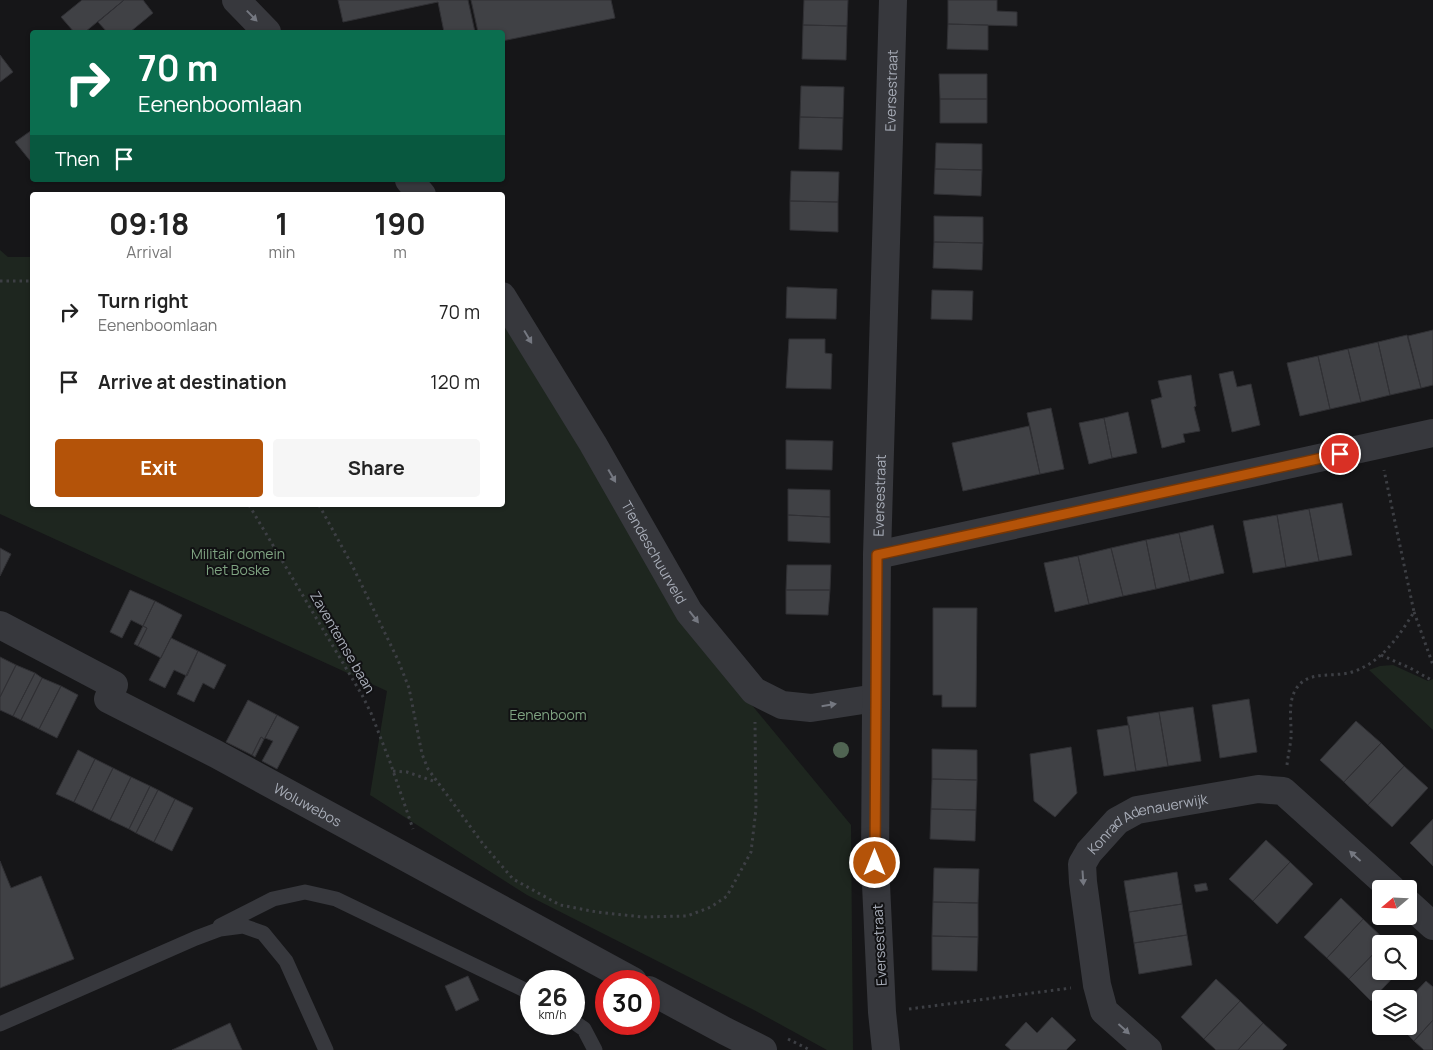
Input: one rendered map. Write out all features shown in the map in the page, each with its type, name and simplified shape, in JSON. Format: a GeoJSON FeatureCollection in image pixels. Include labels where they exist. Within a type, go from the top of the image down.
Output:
{"type":"FeatureCollection","features":[{"type":"Feature","properties":{"kind":"street"},"geometry":{"type":"LineString","coordinates":[[236,0],[266,30]]}},
{"type":"Feature","properties":{"kind":"street","name":"Eversestraat"},"geometry":{"type":"LineString","coordinates":[[886,1050],[882,1012],[875,863],[876,698],[877,555],[893,0]]}},
{"type":"Feature","properties":{"kind":"street"},"geometry":{"type":"LineString","coordinates":[[411,182],[419,192]]}},
{"type":"Feature","properties":{"kind":"street","name":"Tiendeschuurveld"},"geometry":{"type":"LineString","coordinates":[[505,301],[593,444],[689,612],[754,691],[782,705],[811,708],[876,698]]}},
{"type":"Feature","properties":{"kind":"street"},"geometry":{"type":"LineString","coordinates":[[877,555],[1433,433]]}},
{"type":"Feature","properties":{"kind":"street","name":"Woluwebos"},"geometry":{"type":"LineString","coordinates":[[0,625],[114,685],[108,699],[216,754],[613,970]]}},
{"type":"Feature","properties":{"kind":"street","name":"Konrad Adenauerwijk"},"geometry":{"type":"LineString","coordinates":[[1148,1050],[1104,1010],[1097,985],[1082,864],[1089,852],[1117,821],[1137,810],[1258,789],[1283,791]]}},
{"type":"Feature","properties":{"kind":"street"},"geometry":{"type":"LineString","coordinates":[[1283,791],[1382,880]]}},
{"type":"Feature","properties":{"kind":"street"},"geometry":{"type":"LineString","coordinates":[[1418,912],[1433,926]]}},
{"type":"Feature","properties":{"kind":"street"},"geometry":{"type":"LineString","coordinates":[[660,996],[763,1050]]}},
{"type":"Feature","properties":{"kind":"lane"},"geometry":{"type":"LineString","coordinates":[[196,938],[272,899],[306,892],[336,900],[520,988]]}},
{"type":"Feature","properties":{"kind":"lane"},"geometry":{"type":"LineString","coordinates":[[0,1024],[196,938],[220,929],[243,926],[263,933],[286,961],[326,1050]]}},
{"type":"Feature","properties":{"kind":"lane"},"geometry":{"type":"LineString","coordinates":[[585,1031],[596,1050]]}},
{"type":"Feature","properties":{"kind":"path"},"geometry":{"type":"LineString","coordinates":[[0,281],[30,281]]}},
{"type":"Feature","properties":{"kind":"path"},"geometry":{"type":"LineString","coordinates":[[1378,445],[1414,612],[1433,666]]}},
{"type":"Feature","properties":{"kind":"path","name":"Zaventemse baan"},"geometry":{"type":"LineString","coordinates":[[250,507],[362,696],[371,714],[402,799]]}},
{"type":"Feature","properties":{"kind":"path"},"geometry":{"type":"LineString","coordinates":[[320,507],[352,566],[398,660],[409,688],[422,754],[428,768],[483,844],[513,879],[560,905],[642,918],[687,916],[710,907],[727,896],[751,852],[756,809],[754,691]]}},
{"type":"Feature","properties":{"kind":"path"},"geometry":{"type":"LineString","coordinates":[[1283,791],[1291,738],[1292,703],[1295,691],[1303,680],[1314,676],[1349,673],[1364,667],[1381,655],[1400,634],[1414,612]]}},
{"type":"Feature","properties":{"kind":"path"},"geometry":{"type":"LineString","coordinates":[[1381,655],[1433,681]]}},
{"type":"Feature","properties":{"kind":"path"},"geometry":{"type":"LineString","coordinates":[[393,771],[407,772],[437,782]]}},
{"type":"Feature","properties":{"kind":"path"},"geometry":{"type":"LineString","coordinates":[[882,1012],[1097,985]]}},
{"type":"Feature","properties":{"kind":"green space","name":"Eenenboom"},"geometry":{"type":"Polygon","coordinates":[[[0,250],[8,257],[30,257],[30,507],[505,507],[505,321],[680,618],[851,825],[853,1050],[827,1050],[754,1010],[527,895],[370,795],[387,691],[0,514],[0,250]]]}},
{"type":"Feature","properties":{"kind":"green space"},"geometry":{"type":"Polygon","coordinates":[[[1393,665],[1428,681],[1433,679],[1433,730],[1369,670],[1380,666],[1393,665]]]}},
{"type":"Feature","properties":{"kind":"building"},"geometry":{"type":"Polygon","coordinates":[[[82,0],[124,0],[87,30],[72,30],[61,17],[82,0]]]}},
{"type":"Feature","properties":{"kind":"building"},"geometry":{"type":"Polygon","coordinates":[[[124,0],[143,0],[153,13],[132,30],[105,30],[98,22],[124,0]]]}},
{"type":"Feature","properties":{"kind":"building"},"geometry":{"type":"Polygon","coordinates":[[[338,0],[468,0],[475,30],[444,30],[438,2],[343,22],[338,0]]]}},
{"type":"Feature","properties":{"kind":"building"},"geometry":{"type":"Polygon","coordinates":[[[471,0],[611,0],[615,18],[505,40],[505,30],[478,30],[471,0]]]}},
{"type":"Feature","properties":{"kind":"building"},"geometry":{"type":"Polygon","coordinates":[[[804,0],[848,0],[847,26],[803,25],[804,0]]]}},
{"type":"Feature","properties":{"kind":"building"},"geometry":{"type":"Polygon","coordinates":[[[948,0],[997,0],[997,11],[1017,12],[1017,26],[948,24],[948,0]]]}},
{"type":"Feature","properties":{"kind":"building"},"geometry":{"type":"Polygon","coordinates":[[[948,24],[988,25],[988,50],[947,49],[948,24]]]}},
{"type":"Feature","properties":{"kind":"building"},"geometry":{"type":"Polygon","coordinates":[[[803,25],[847,26],[846,60],[802,59],[803,25]]]}},
{"type":"Feature","properties":{"kind":"building"},"geometry":{"type":"Polygon","coordinates":[[[0,55],[13,72],[0,82],[0,55]]]}},
{"type":"Feature","properties":{"kind":"building"},"geometry":{"type":"Polygon","coordinates":[[[939,74],[987,74],[987,99],[940,99],[939,74]]]}},
{"type":"Feature","properties":{"kind":"building"},"geometry":{"type":"Polygon","coordinates":[[[801,86],[844,87],[843,118],[800,117],[801,86]]]}},
{"type":"Feature","properties":{"kind":"building"},"geometry":{"type":"Polygon","coordinates":[[[940,99],[987,99],[987,123],[940,123],[940,99]]]}},
{"type":"Feature","properties":{"kind":"building"},"geometry":{"type":"Polygon","coordinates":[[[800,117],[843,118],[842,150],[799,149],[800,117]]]}},
{"type":"Feature","properties":{"kind":"building"},"geometry":{"type":"Polygon","coordinates":[[[30,131],[30,161],[15,142],[30,131]]]}},
{"type":"Feature","properties":{"kind":"building"},"geometry":{"type":"Polygon","coordinates":[[[936,143],[982,144],[982,170],[935,169],[936,143]]]}},
{"type":"Feature","properties":{"kind":"building"},"geometry":{"type":"Polygon","coordinates":[[[935,169],[982,170],[981,196],[934,194],[935,169]]]}},
{"type":"Feature","properties":{"kind":"building"},"geometry":{"type":"Polygon","coordinates":[[[791,171],[839,172],[838,202],[790,201],[791,171]]]}},
{"type":"Feature","properties":{"kind":"building"},"geometry":{"type":"Polygon","coordinates":[[[790,201],[838,202],[838,232],[790,230],[790,201]]]}},
{"type":"Feature","properties":{"kind":"building"},"geometry":{"type":"Polygon","coordinates":[[[934,216],[983,217],[983,243],[934,242],[934,216]]]}},
{"type":"Feature","properties":{"kind":"building"},"geometry":{"type":"Polygon","coordinates":[[[934,242],[983,243],[982,270],[933,268],[934,242]]]}},
{"type":"Feature","properties":{"kind":"building"},"geometry":{"type":"Polygon","coordinates":[[[787,287],[837,289],[836,319],[786,318],[787,287]]]}},
{"type":"Feature","properties":{"kind":"building"},"geometry":{"type":"Polygon","coordinates":[[[932,290],[973,291],[972,320],[931,319],[932,290]]]}},
{"type":"Feature","properties":{"kind":"building"},"geometry":{"type":"Polygon","coordinates":[[[1433,330],[1433,385],[1421,388],[1408,336],[1433,330]]]}},
{"type":"Feature","properties":{"kind":"building"},"geometry":{"type":"Polygon","coordinates":[[[1407,335],[1421,388],[1390,395],[1378,342],[1407,335]]]}},
{"type":"Feature","properties":{"kind":"building"},"geometry":{"type":"Polygon","coordinates":[[[789,339],[825,339],[825,353],[832,354],[831,389],[786,388],[789,339]]]}},
{"type":"Feature","properties":{"kind":"building"},"geometry":{"type":"Polygon","coordinates":[[[1378,342],[1390,395],[1361,402],[1348,349],[1378,342]]]}},
{"type":"Feature","properties":{"kind":"building"},"geometry":{"type":"Polygon","coordinates":[[[1348,349],[1361,402],[1330,409],[1318,356],[1348,349]]]}},
{"type":"Feature","properties":{"kind":"building"},"geometry":{"type":"Polygon","coordinates":[[[1318,356],[1330,409],[1300,416],[1287,363],[1318,356]]]}},
{"type":"Feature","properties":{"kind":"building"},"geometry":{"type":"Polygon","coordinates":[[[1233,371],[1237,387],[1251,384],[1260,425],[1232,432],[1219,374],[1233,371]]]}},
{"type":"Feature","properties":{"kind":"building"},"geometry":{"type":"Polygon","coordinates":[[[1191,375],[1196,406],[1194,407],[1200,431],[1183,434],[1185,442],[1162,448],[1151,400],[1162,397],[1158,381],[1191,375]]]}},
{"type":"Feature","properties":{"kind":"building"},"geometry":{"type":"Polygon","coordinates":[[[1051,408],[1064,469],[1040,474],[1027,413],[1051,408]]]}},
{"type":"Feature","properties":{"kind":"building"},"geometry":{"type":"Polygon","coordinates":[[[1128,412],[1137,453],[1112,458],[1104,418],[1128,412]]]}},
{"type":"Feature","properties":{"kind":"building"},"geometry":{"type":"Polygon","coordinates":[[[1104,418],[1112,458],[1089,464],[1079,423],[1104,418]]]}},
{"type":"Feature","properties":{"kind":"building"},"geometry":{"type":"Polygon","coordinates":[[[1029,426],[1040,474],[963,491],[952,443],[1029,426]]]}},
{"type":"Feature","properties":{"kind":"building"},"geometry":{"type":"Polygon","coordinates":[[[786,440],[833,441],[832,470],[786,469],[786,440]]]}},
{"type":"Feature","properties":{"kind":"building"},"geometry":{"type":"Polygon","coordinates":[[[788,489],[830,490],[830,517],[788,515],[788,489]]]}},
{"type":"Feature","properties":{"kind":"building"},"geometry":{"type":"Polygon","coordinates":[[[1342,503],[1352,555],[1319,561],[1309,509],[1342,503]]]}},
{"type":"Feature","properties":{"kind":"building"},"geometry":{"type":"Polygon","coordinates":[[[1309,509],[1319,561],[1286,567],[1277,515],[1309,509]]]}},
{"type":"Feature","properties":{"kind":"building"},"geometry":{"type":"Polygon","coordinates":[[[788,515],[830,517],[830,543],[788,541],[788,515]]]}},
{"type":"Feature","properties":{"kind":"building"},"geometry":{"type":"Polygon","coordinates":[[[1277,515],[1286,567],[1253,573],[1243,521],[1277,515]]]}},
{"type":"Feature","properties":{"kind":"building"},"geometry":{"type":"Polygon","coordinates":[[[1213,525],[1224,573],[1190,581],[1179,533],[1213,525]]]}},
{"type":"Feature","properties":{"kind":"building"},"geometry":{"type":"Polygon","coordinates":[[[1179,533],[1190,581],[1156,589],[1146,540],[1179,533]]]}},
{"type":"Feature","properties":{"kind":"building"},"geometry":{"type":"Polygon","coordinates":[[[1146,540],[1156,589],[1123,596],[1111,548],[1146,540]]]}},
{"type":"Feature","properties":{"kind":"building"},"geometry":{"type":"Polygon","coordinates":[[[0,548],[11,554],[0,576],[0,548]]]}},
{"type":"Feature","properties":{"kind":"building"},"geometry":{"type":"Polygon","coordinates":[[[1111,548],[1123,596],[1089,604],[1078,556],[1111,548]]]}},
{"type":"Feature","properties":{"kind":"building"},"geometry":{"type":"Polygon","coordinates":[[[1078,556],[1089,604],[1055,612],[1044,563],[1078,556]]]}},
{"type":"Feature","properties":{"kind":"building"},"geometry":{"type":"Polygon","coordinates":[[[787,565],[831,565],[830,590],[786,590],[787,565]]]}},
{"type":"Feature","properties":{"kind":"building"},"geometry":{"type":"Polygon","coordinates":[[[130,590],[155,601],[143,626],[131,620],[122,638],[110,632],[130,590]]]}},
{"type":"Feature","properties":{"kind":"building"},"geometry":{"type":"Polygon","coordinates":[[[786,590],[830,590],[828,615],[786,614],[786,590]]]}},
{"type":"Feature","properties":{"kind":"building"},"geometry":{"type":"Polygon","coordinates":[[[155,601],[182,615],[161,658],[138,646],[147,628],[143,626],[155,601]]]}},
{"type":"Feature","properties":{"kind":"building"},"geometry":{"type":"Polygon","coordinates":[[[933,608],[977,608],[976,707],[942,707],[942,695],[933,695],[933,608]]]}},
{"type":"Feature","properties":{"kind":"building"},"geometry":{"type":"Polygon","coordinates":[[[143,626],[147,628],[138,646],[134,644],[143,626]]]}},
{"type":"Feature","properties":{"kind":"building"},"geometry":{"type":"Polygon","coordinates":[[[171,638],[198,651],[187,676],[174,670],[165,688],[149,680],[171,638]]]}},
{"type":"Feature","properties":{"kind":"building"},"geometry":{"type":"Polygon","coordinates":[[[198,651],[226,665],[214,689],[203,683],[194,702],[177,694],[198,651]]]}},
{"type":"Feature","properties":{"kind":"building"},"geometry":{"type":"Polygon","coordinates":[[[0,657],[16,665],[0,697],[0,657]]]}},
{"type":"Feature","properties":{"kind":"building"},"geometry":{"type":"Polygon","coordinates":[[[16,665],[35,673],[13,716],[0,710],[0,697],[16,665]]]}},
{"type":"Feature","properties":{"kind":"building"},"geometry":{"type":"Polygon","coordinates":[[[35,673],[42,678],[21,720],[13,716],[35,673]]]}},
{"type":"Feature","properties":{"kind":"building"},"geometry":{"type":"Polygon","coordinates":[[[42,678],[61,686],[39,729],[21,720],[42,678]]]}},
{"type":"Feature","properties":{"kind":"building"},"geometry":{"type":"Polygon","coordinates":[[[61,686],[78,695],[57,738],[39,729],[61,686]]]}},
{"type":"Feature","properties":{"kind":"building"},"geometry":{"type":"Polygon","coordinates":[[[1249,699],[1257,752],[1220,758],[1212,705],[1249,699]]]}},
{"type":"Feature","properties":{"kind":"building"},"geometry":{"type":"Polygon","coordinates":[[[248,700],[277,715],[265,738],[261,737],[252,755],[226,742],[248,700]]]}},
{"type":"Feature","properties":{"kind":"building"},"geometry":{"type":"Polygon","coordinates":[[[1193,707],[1201,761],[1168,766],[1159,712],[1193,707]]]}},
{"type":"Feature","properties":{"kind":"building"},"geometry":{"type":"Polygon","coordinates":[[[1159,712],[1168,766],[1136,771],[1127,717],[1159,712]]]}},
{"type":"Feature","properties":{"kind":"building"},"geometry":{"type":"Polygon","coordinates":[[[277,715],[299,727],[277,769],[262,761],[273,741],[265,738],[277,715]]]}},
{"type":"Feature","properties":{"kind":"building"},"geometry":{"type":"Polygon","coordinates":[[[1356,721],[1381,743],[1344,782],[1320,760],[1356,721]]]}},
{"type":"Feature","properties":{"kind":"building"},"geometry":{"type":"Polygon","coordinates":[[[1129,725],[1136,771],[1104,776],[1097,730],[1129,725]]]}},
{"type":"Feature","properties":{"kind":"building"},"geometry":{"type":"Polygon","coordinates":[[[261,737],[264,739],[255,757],[252,755],[261,737]]]}},
{"type":"Feature","properties":{"kind":"building"},"geometry":{"type":"Polygon","coordinates":[[[1381,743],[1404,766],[1368,805],[1344,782],[1381,743]]]}},
{"type":"Feature","properties":{"kind":"building"},"geometry":{"type":"Polygon","coordinates":[[[1071,747],[1077,793],[1055,817],[1034,801],[1030,754],[1071,747]]]}},
{"type":"Feature","properties":{"kind":"building"},"geometry":{"type":"Polygon","coordinates":[[[932,749],[977,750],[977,780],[932,779],[932,749]]]}},
{"type":"Feature","properties":{"kind":"building"},"geometry":{"type":"Polygon","coordinates":[[[78,750],[95,759],[74,802],[56,794],[78,750]]]}},
{"type":"Feature","properties":{"kind":"building"},"geometry":{"type":"Polygon","coordinates":[[[95,759],[113,768],[92,811],[74,802],[95,759]]]}},
{"type":"Feature","properties":{"kind":"building"},"geometry":{"type":"Polygon","coordinates":[[[1404,766],[1428,788],[1392,827],[1368,805],[1404,766]]]}},
{"type":"Feature","properties":{"kind":"building"},"geometry":{"type":"Polygon","coordinates":[[[113,768],[131,777],[110,820],[92,811],[113,768]]]}},
{"type":"Feature","properties":{"kind":"building"},"geometry":{"type":"Polygon","coordinates":[[[131,777],[150,786],[129,829],[110,820],[131,777]]]}},
{"type":"Feature","properties":{"kind":"building"},"geometry":{"type":"Polygon","coordinates":[[[932,779],[977,780],[976,810],[931,809],[932,779]]]}},
{"type":"Feature","properties":{"kind":"building"},"geometry":{"type":"Polygon","coordinates":[[[150,786],[158,790],[136,833],[129,829],[150,786]]]}},
{"type":"Feature","properties":{"kind":"building"},"geometry":{"type":"Polygon","coordinates":[[[158,790],[175,799],[154,842],[136,833],[158,790]]]}},
{"type":"Feature","properties":{"kind":"building"},"geometry":{"type":"Polygon","coordinates":[[[175,799],[193,808],[172,851],[154,842],[175,799]]]}},
{"type":"Feature","properties":{"kind":"building"},"geometry":{"type":"Polygon","coordinates":[[[931,809],[976,810],[975,841],[930,839],[931,809]]]}},
{"type":"Feature","properties":{"kind":"building"},"geometry":{"type":"Polygon","coordinates":[[[1433,819],[1433,866],[1410,843],[1433,819]]]}},
{"type":"Feature","properties":{"kind":"building"},"geometry":{"type":"Polygon","coordinates":[[[1266,840],[1290,862],[1253,901],[1229,879],[1266,840]]]}},
{"type":"Feature","properties":{"kind":"building"},"geometry":{"type":"Polygon","coordinates":[[[0,861],[11,888],[41,876],[74,959],[0,988],[0,861]]]}},
{"type":"Feature","properties":{"kind":"building"},"geometry":{"type":"Polygon","coordinates":[[[1290,862],[1313,884],[1277,924],[1253,901],[1290,862]]]}},
{"type":"Feature","properties":{"kind":"building"},"geometry":{"type":"Polygon","coordinates":[[[934,868],[979,869],[978,903],[933,902],[934,868]]]}},
{"type":"Feature","properties":{"kind":"building"},"geometry":{"type":"Polygon","coordinates":[[[1177,872],[1182,904],[1129,912],[1124,881],[1177,872]]]}},
{"type":"Feature","properties":{"kind":"building"},"geometry":{"type":"Polygon","coordinates":[[[1206,883],[1208,890],[1196,892],[1194,885],[1206,883]]]}},
{"type":"Feature","properties":{"kind":"building"},"geometry":{"type":"Polygon","coordinates":[[[1341,898],[1363,919],[1327,958],[1304,937],[1341,898]]]}},
{"type":"Feature","properties":{"kind":"building"},"geometry":{"type":"Polygon","coordinates":[[[933,902],[978,903],[978,937],[932,936],[933,902]]]}},
{"type":"Feature","properties":{"kind":"building"},"geometry":{"type":"Polygon","coordinates":[[[1182,904],[1187,935],[1134,943],[1129,912],[1182,904]]]}},
{"type":"Feature","properties":{"kind":"building"},"geometry":{"type":"Polygon","coordinates":[[[1363,919],[1380,935],[1372,935],[1372,955],[1349,979],[1327,958],[1363,919]]]}},
{"type":"Feature","properties":{"kind":"building"},"geometry":{"type":"Polygon","coordinates":[[[1187,935],[1192,965],[1139,974],[1134,943],[1187,935]]]}},
{"type":"Feature","properties":{"kind":"building"},"geometry":{"type":"Polygon","coordinates":[[[932,936],[978,937],[977,971],[932,970],[932,936]]]}},
{"type":"Feature","properties":{"kind":"building"},"geometry":{"type":"Polygon","coordinates":[[[1372,955],[1372,980],[1391,980],[1381,990],[1372,990],[1371,1001],[1349,979],[1372,955]]]}},
{"type":"Feature","properties":{"kind":"building"},"geometry":{"type":"Polygon","coordinates":[[[468,976],[479,1000],[456,1011],[445,986],[468,976]]]}},
{"type":"Feature","properties":{"kind":"building"},"geometry":{"type":"Polygon","coordinates":[[[1216,979],[1240,1001],[1204,1039],[1181,1017],[1216,979]]]}},
{"type":"Feature","properties":{"kind":"building"},"geometry":{"type":"Polygon","coordinates":[[[1426,981],[1433,987],[1433,1020],[1414,1041],[1408,1035],[1417,1035],[1417,991],[1426,981]]]}},
{"type":"Feature","properties":{"kind":"building"},"geometry":{"type":"Polygon","coordinates":[[[1240,1001],[1263,1023],[1238,1050],[1216,1050],[1204,1039],[1240,1001]]]}},
{"type":"Feature","properties":{"kind":"building"},"geometry":{"type":"Polygon","coordinates":[[[1052,1017],[1076,1040],[1066,1050],[1011,1050],[1005,1045],[1026,1022],[1037,1033],[1052,1017]]]}},
{"type":"Feature","properties":{"kind":"building"},"geometry":{"type":"Polygon","coordinates":[[[1433,1020],[1433,1050],[1424,1050],[1414,1041],[1433,1020]]]}},
{"type":"Feature","properties":{"kind":"building"},"geometry":{"type":"Polygon","coordinates":[[[230,1023],[242,1050],[172,1050],[230,1023]]]}},
{"type":"Feature","properties":{"kind":"building"},"geometry":{"type":"Polygon","coordinates":[[[1263,1023],[1287,1045],[1282,1050],[1238,1050],[1263,1023]]]}},
{"type":"Feature","properties":{"kind":"route"},"geometry":{"type":"LineString","coordinates":[[875,863],[877,555],[1340,454]]}},
{"type":"Feature","properties":{"kind":"park label","name":"Militair domein het Boske"},"geometry":{"type":"Point","coordinates":[238,562]}}]}
